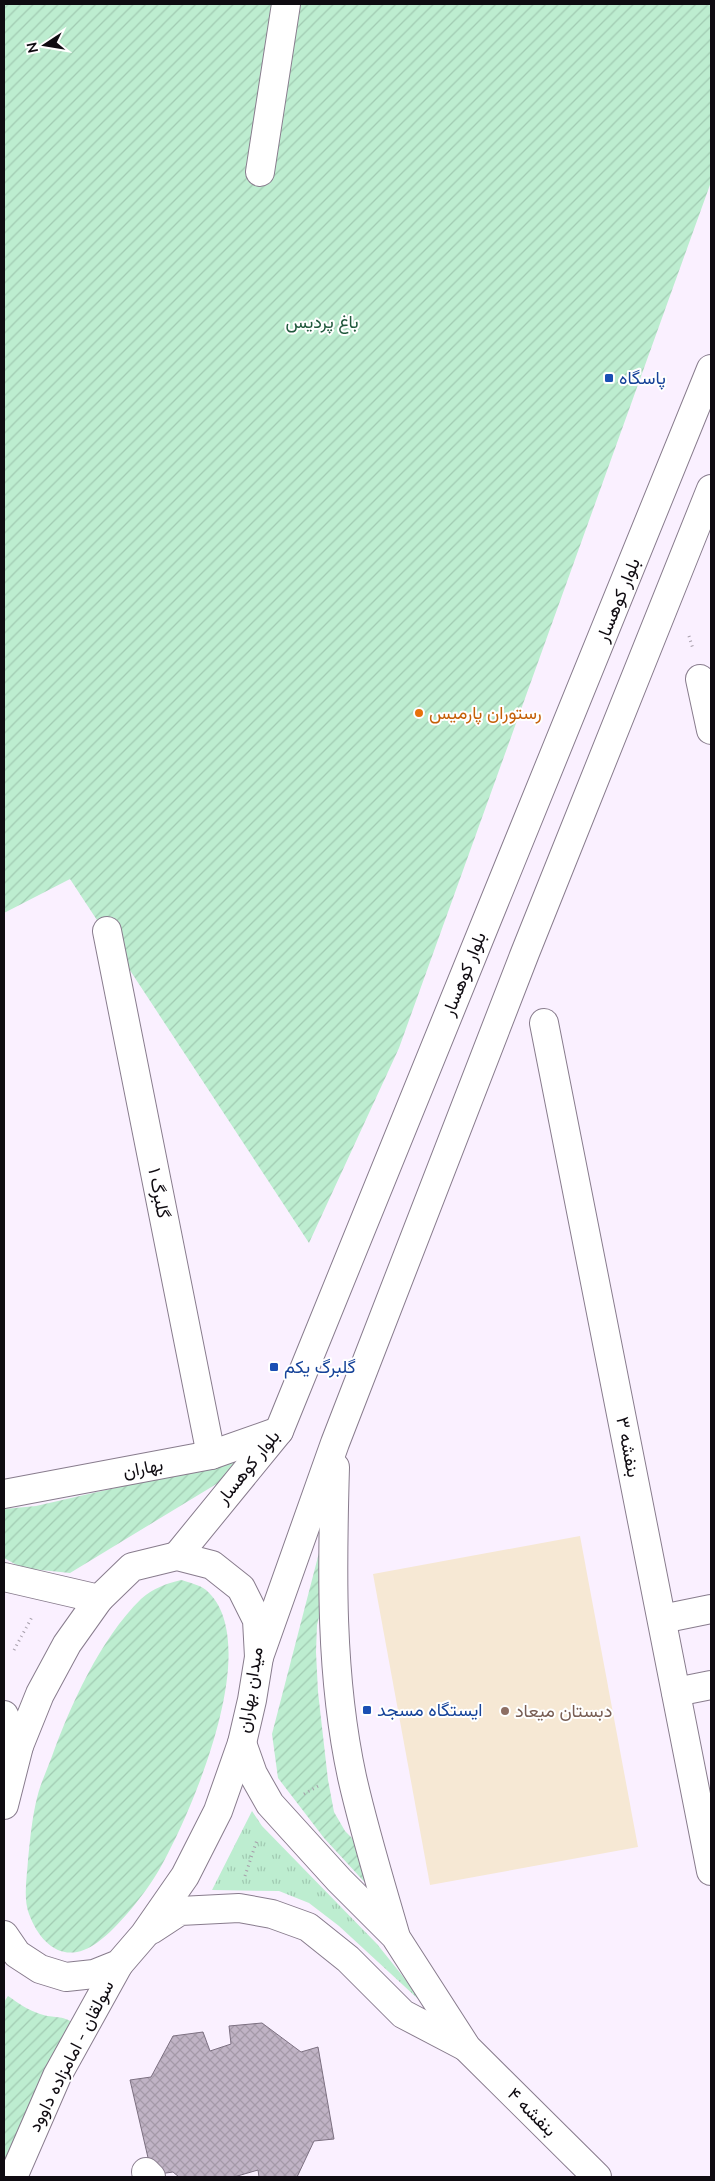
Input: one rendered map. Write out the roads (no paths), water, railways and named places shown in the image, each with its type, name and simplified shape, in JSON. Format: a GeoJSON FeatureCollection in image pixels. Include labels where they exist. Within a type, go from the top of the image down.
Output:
{"type":"FeatureCollection","features":[{"type":"Feature","properties":{"kind":"main road"},"geometry":{"type":"LineString","coordinates":[[260,172],[286,4]]}},
{"type":"Feature","properties":{"kind":"main road","name":"بلوار کوهسار"},"geometry":{"type":"LineString","coordinates":[[177,1556],[279,1431],[711,369]]}},
{"type":"Feature","properties":{"kind":"main road"},"geometry":{"type":"LineString","coordinates":[[259,1657],[335,1442],[518,972],[711,489]]}},
{"type":"Feature","properties":{"kind":"main road"},"geometry":{"type":"LineString","coordinates":[[700,679],[711,730]]}},
{"type":"Feature","properties":{"kind":"main road","name":"گلبرگ ۱"},"geometry":{"type":"LineString","coordinates":[[107,931],[211,1455]]}},
{"type":"Feature","properties":{"kind":"main road","name":"بنفشه ۳"},"geometry":{"type":"LineString","coordinates":[[544,1023],[711,1871]]}},
{"type":"Feature","properties":{"kind":"main road","name":"بهاران"},"geometry":{"type":"LineString","coordinates":[[4,1494],[211,1455],[279,1431]]}},
{"type":"Feature","properties":{"kind":"main road"},"geometry":{"type":"LineString","coordinates":[[335,1442],[332,1567],[341,1705],[352,1776],[395,1936]]}},
{"type":"Feature","properties":{"kind":"main road","name":"میدان بهاران"},"geometry":{"type":"LineString","coordinates":[[4,1805],[19,1746],[40,1694],[67,1644],[99,1599],[132,1567],[177,1556],[212,1565],[241,1588],[257,1620],[259,1657],[252,1700],[242,1743],[214,1819],[185,1876],[144,1935],[118,1964],[94,1974],[66,1977],[40,1969],[17,1954],[4,1935]]}},
{"type":"Feature","properties":{"kind":"main road"},"geometry":{"type":"LineString","coordinates":[[4,1577],[99,1599]]}},
{"type":"Feature","properties":{"kind":"main road"},"geometry":{"type":"LineString","coordinates":[[662,1619],[711,1609]]}},
{"type":"Feature","properties":{"kind":"main road"},"geometry":{"type":"LineString","coordinates":[[676,1692],[711,1685]]}},
{"type":"Feature","properties":{"kind":"main road"},"geometry":{"type":"LineString","coordinates":[[4,1716],[19,1746]]}},
{"type":"Feature","properties":{"kind":"main road"},"geometry":{"type":"LineString","coordinates":[[242,1743],[253,1774],[270,1804],[339,1880],[395,1936],[467,2048]]}},
{"type":"Feature","properties":{"kind":"main road"},"geometry":{"type":"LineString","coordinates":[[144,1935],[180,1912],[238,1908],[272,1914],[308,1927],[348,1959],[403,2014],[467,2048]]}},
{"type":"Feature","properties":{"kind":"main road","name":"سولقان - امامزاده داوود"},"geometry":{"type":"LineString","coordinates":[[12,2177],[57,2076],[118,1964]]}},
{"type":"Feature","properties":{"kind":"main road","name":"بنفشه ۴"},"geometry":{"type":"LineString","coordinates":[[467,2048],[597,2177]]}},
{"type":"Feature","properties":{"kind":"place","name":"پاسگاه"},"geometry":{"type":"Point","coordinates":[609,378]}},
{"type":"Feature","properties":{"kind":"place","name":"رستوران پارمیس"},"geometry":{"type":"Point","coordinates":[419,713]}},
{"type":"Feature","properties":{"kind":"place","name":"گلبرگ یکم"},"geometry":{"type":"Point","coordinates":[274,1367]}},
{"type":"Feature","properties":{"kind":"place","name":"ایستگاه مسجد"},"geometry":{"type":"Point","coordinates":[367,1710]}},
{"type":"Feature","properties":{"kind":"place","name":"دبستان میعاد"},"geometry":{"type":"Point","coordinates":[505,1711]}},
{"type":"Feature","properties":{"kind":"park label","name":"باغ پردیس"},"geometry":{"type":"Point","coordinates":[322,322]}}]}
